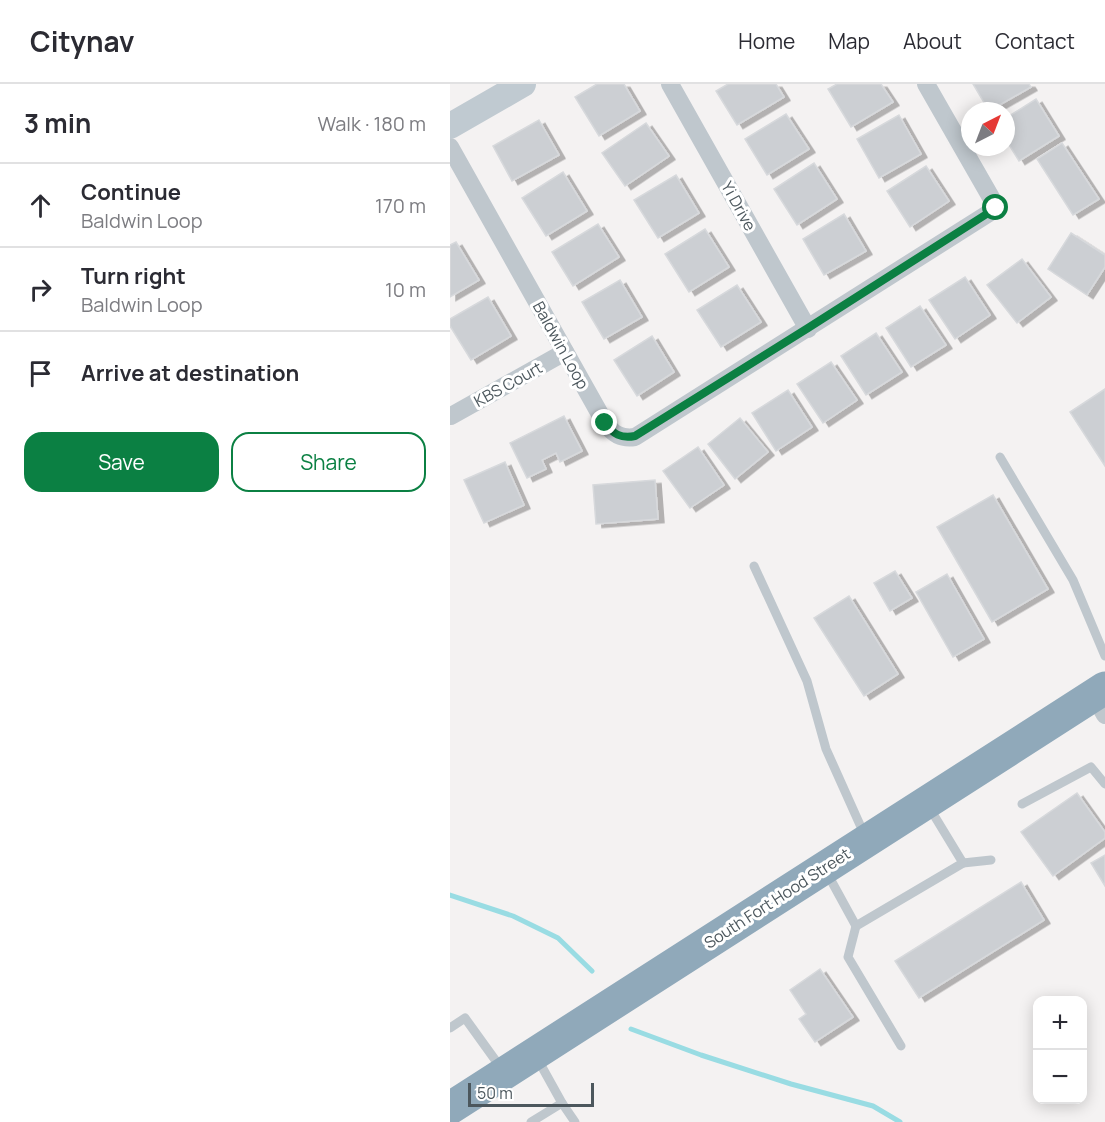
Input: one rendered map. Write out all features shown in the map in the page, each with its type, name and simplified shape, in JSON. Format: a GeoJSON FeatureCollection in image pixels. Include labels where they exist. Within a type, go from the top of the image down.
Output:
{"type":"FeatureCollection","features":[{"type":"Feature","properties":{"kind":"highway","name":"South Fort Hood Street"},"geometry":{"type":"LineString","coordinates":[[454,1109],[504,1072],[926,802],[1101,700]]}},
{"type":"Feature","properties":{"kind":"street"},"geometry":{"type":"LineString","coordinates":[[450,126],[523,84]]}},
{"type":"Feature","properties":{"kind":"street","name":"Yi Drive"},"geometry":{"type":"LineString","coordinates":[[670,84],[808,328]]}},
{"type":"Feature","properties":{"kind":"street","name":"Baldwin Loop"},"geometry":{"type":"LineString","coordinates":[[450,147],[605,423],[618,436],[627,438],[635,436],[996,208],[926,84]]}},
{"type":"Feature","properties":{"kind":"street","name":"KBS Court"},"geometry":{"type":"LineString","coordinates":[[451,416],[565,352]]}},
{"type":"Feature","properties":{"kind":"lane"},"geometry":{"type":"LineString","coordinates":[[1000,457],[1073,580],[1105,656]]}},
{"type":"Feature","properties":{"kind":"lane"},"geometry":{"type":"LineString","coordinates":[[754,566],[807,681],[826,749],[867,840]]}},
{"type":"Feature","properties":{"kind":"lane"},"geometry":{"type":"LineString","coordinates":[[1022,804],[1091,766],[1105,784]]}},
{"type":"Feature","properties":{"kind":"lane"},"geometry":{"type":"LineString","coordinates":[[926,802],[963,862]]}},
{"type":"Feature","properties":{"kind":"lane"},"geometry":{"type":"LineString","coordinates":[[856,926],[963,862],[991,860]]}},
{"type":"Feature","properties":{"kind":"lane"},"geometry":{"type":"LineString","coordinates":[[824,868],[856,926],[849,957],[901,1046]]}},
{"type":"Feature","properties":{"kind":"lane"},"geometry":{"type":"LineString","coordinates":[[450,1028],[465,1018],[504,1072]]}},
{"type":"Feature","properties":{"kind":"lane"},"geometry":{"type":"LineString","coordinates":[[534,1054],[575,1122]]}},
{"type":"Feature","properties":{"kind":"lane"},"geometry":{"type":"LineString","coordinates":[[531,1122],[562,1103]]}},
{"type":"Feature","properties":{"kind":"building"},"geometry":{"type":"Polygon","coordinates":[[[597,84],[624,84],[640,111],[599,136],[575,97],[597,84]]]}},
{"type":"Feature","properties":{"kind":"building"},"geometry":{"type":"Polygon","coordinates":[[[728,84],[776,84],[784,97],[737,125],[716,91],[728,84]]]}},
{"type":"Feature","properties":{"kind":"building"},"geometry":{"type":"Polygon","coordinates":[[[837,84],[881,84],[893,102],[851,127],[828,89],[837,84]]]}},
{"type":"Feature","properties":{"kind":"building"},"geometry":{"type":"Polygon","coordinates":[[[973,84],[1029,84],[1031,87],[1005,102],[984,102],[973,84]]]}},
{"type":"Feature","properties":{"kind":"building"},"geometry":{"type":"Polygon","coordinates":[[[1036,99],[1059,136],[1019,161],[1015,155],[1015,112],[1036,99]]]}},
{"type":"Feature","properties":{"kind":"building"},"geometry":{"type":"Polygon","coordinates":[[[786,114],[809,149],[767,175],[745,139],[786,114]]]}},
{"type":"Feature","properties":{"kind":"building"},"geometry":{"type":"Polygon","coordinates":[[[899,115],[921,154],[879,178],[857,139],[899,115]]]}},
{"type":"Feature","properties":{"kind":"building"},"geometry":{"type":"Polygon","coordinates":[[[539,120],[559,155],[512,181],[493,146],[539,120]]]}},
{"type":"Feature","properties":{"kind":"building"},"geometry":{"type":"Polygon","coordinates":[[[646,123],[669,156],[625,186],[602,153],[646,123]]]}},
{"type":"Feature","properties":{"kind":"building"},"geometry":{"type":"Polygon","coordinates":[[[1062,143],[1099,199],[1073,215],[1037,159],[1062,143]]]}},
{"type":"Feature","properties":{"kind":"building"},"geometry":{"type":"Polygon","coordinates":[[[814,163],[837,199],[797,225],[774,189],[814,163]]]}},
{"type":"Feature","properties":{"kind":"building"},"geometry":{"type":"Polygon","coordinates":[[[926,166],[949,201],[910,227],[887,191],[926,166]]]}},
{"type":"Feature","properties":{"kind":"building"},"geometry":{"type":"Polygon","coordinates":[[[563,172],[587,211],[546,236],[522,198],[563,172]]]}},
{"type":"Feature","properties":{"kind":"building"},"geometry":{"type":"Polygon","coordinates":[[[676,175],[699,213],[658,238],[634,200],[676,175]]]}},
{"type":"Feature","properties":{"kind":"building"},"geometry":{"type":"Polygon","coordinates":[[[844,214],[866,251],[824,275],[803,239],[844,214]]]}},
{"type":"Feature","properties":{"kind":"building"},"geometry":{"type":"Polygon","coordinates":[[[598,224],[619,257],[573,286],[552,252],[598,224]]]}},
{"type":"Feature","properties":{"kind":"building"},"geometry":{"type":"Polygon","coordinates":[[[705,229],[729,267],[689,292],[665,254],[705,229]]]}},
{"type":"Feature","properties":{"kind":"building"},"geometry":{"type":"Polygon","coordinates":[[[1071,233],[1105,255],[1105,267],[1087,295],[1048,269],[1071,233]]]}},
{"type":"Feature","properties":{"kind":"building"},"geometry":{"type":"Polygon","coordinates":[[[456,242],[479,280],[450,297],[450,245],[456,242]]]}},
{"type":"Feature","properties":{"kind":"building"},"geometry":{"type":"Polygon","coordinates":[[[1022,259],[1051,297],[1017,323],[987,285],[1022,259]]]}},
{"type":"Feature","properties":{"kind":"building"},"geometry":{"type":"Polygon","coordinates":[[[965,277],[990,315],[955,339],[929,300],[965,277]]]}},
{"type":"Feature","properties":{"kind":"building"},"geometry":{"type":"Polygon","coordinates":[[[620,280],[642,317],[604,339],[582,302],[620,280]]]}},
{"type":"Feature","properties":{"kind":"building"},"geometry":{"type":"Polygon","coordinates":[[[737,285],[761,322],[721,347],[697,310],[737,285]]]}},
{"type":"Feature","properties":{"kind":"building"},"geometry":{"type":"Polygon","coordinates":[[[488,297],[511,336],[471,360],[450,326],[450,319],[488,297]]]}},
{"type":"Feature","properties":{"kind":"building"},"geometry":{"type":"Polygon","coordinates":[[[920,306],[946,345],[911,367],[886,328],[920,306]]]}},
{"type":"Feature","properties":{"kind":"building"},"geometry":{"type":"Polygon","coordinates":[[[876,333],[902,372],[866,395],[841,356],[876,333]]]}},
{"type":"Feature","properties":{"kind":"building"},"geometry":{"type":"Polygon","coordinates":[[[652,336],[674,372],[637,396],[614,360],[652,336]]]}},
{"type":"Feature","properties":{"kind":"building"},"geometry":{"type":"Polygon","coordinates":[[[831,362],[857,400],[823,423],[797,384],[831,362]]]}},
{"type":"Feature","properties":{"kind":"building"},"geometry":{"type":"Polygon","coordinates":[[[1105,389],[1105,466],[1070,412],[1105,389]]]}},
{"type":"Feature","properties":{"kind":"building"},"geometry":{"type":"Polygon","coordinates":[[[788,390],[812,427],[776,451],[752,413],[788,390]]]}},
{"type":"Feature","properties":{"kind":"building"},"geometry":{"type":"Polygon","coordinates":[[[564,416],[582,451],[560,462],[556,453],[542,460],[546,469],[527,478],[510,443],[564,416]]]}},
{"type":"Feature","properties":{"kind":"building"},"geometry":{"type":"Polygon","coordinates":[[[740,418],[768,452],[735,479],[708,444],[740,418]]]}},
{"type":"Feature","properties":{"kind":"building"},"geometry":{"type":"Polygon","coordinates":[[[698,447],[724,485],[690,508],[663,471],[698,447]]]}},
{"type":"Feature","properties":{"kind":"building"},"geometry":{"type":"Polygon","coordinates":[[[505,462],[524,505],[484,523],[464,480],[505,462]]]}},
{"type":"Feature","properties":{"kind":"building"},"geometry":{"type":"Polygon","coordinates":[[[655,480],[658,519],[596,524],[593,485],[655,480]]]}},
{"type":"Feature","properties":{"kind":"building"},"geometry":{"type":"Polygon","coordinates":[[[993,495],[1048,589],[992,622],[937,527],[993,495]]]}},
{"type":"Feature","properties":{"kind":"building"},"geometry":{"type":"Polygon","coordinates":[[[895,571],[912,598],[890,611],[874,583],[895,571]]]}},
{"type":"Feature","properties":{"kind":"building"},"geometry":{"type":"Polygon","coordinates":[[[947,574],[984,639],[953,657],[916,592],[947,574]]]}},
{"type":"Feature","properties":{"kind":"building"},"geometry":{"type":"Polygon","coordinates":[[[849,596],[898,674],[864,696],[814,618],[849,596]]]}},
{"type":"Feature","properties":{"kind":"building"},"geometry":{"type":"Polygon","coordinates":[[[1077,793],[1105,832],[1105,838],[1053,876],[1021,832],[1077,793]]]}},
{"type":"Feature","properties":{"kind":"building"},"geometry":{"type":"Polygon","coordinates":[[[1105,855],[1105,886],[1091,863],[1105,855]]]}},
{"type":"Feature","properties":{"kind":"building"},"geometry":{"type":"Polygon","coordinates":[[[1021,882],[1044,920],[919,998],[895,961],[1021,882]]]}},
{"type":"Feature","properties":{"kind":"building"},"geometry":{"type":"Polygon","coordinates":[[[820,969],[853,1017],[815,1042],[799,1019],[806,1014],[790,990],[820,969]]]}},
{"type":"Feature","properties":{"kind":"waterway"},"geometry":{"type":"LineString","coordinates":[[450,895],[513,916],[558,938],[592,971]]}},
{"type":"Feature","properties":{"kind":"waterway"},"geometry":{"type":"LineString","coordinates":[[631,1029],[701,1055],[791,1084],[873,1106],[900,1122]]}},
{"type":"Feature","properties":{"kind":"route"},"geometry":{"type":"LineString","coordinates":[[605,423],[618,436],[627,438],[635,436],[996,208]]}}]}
